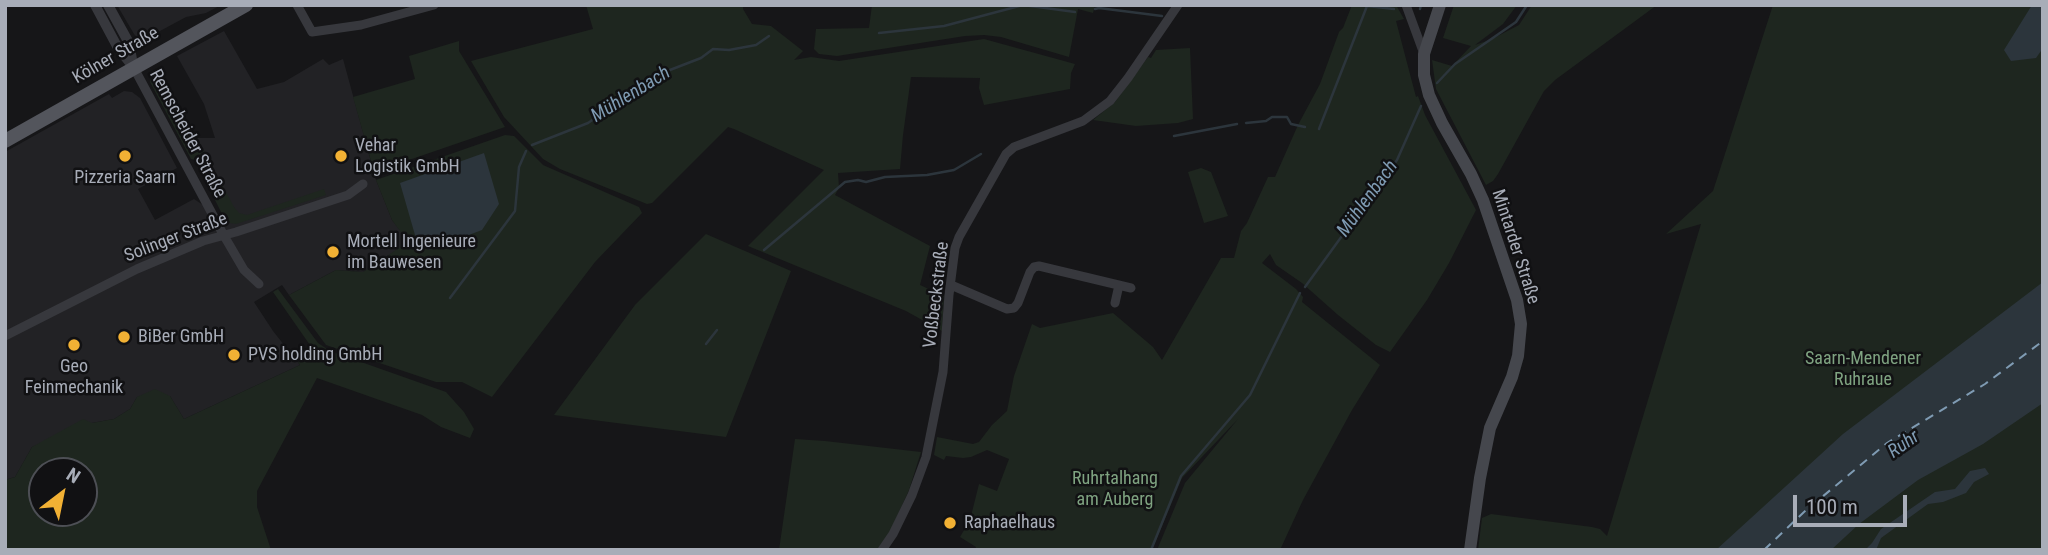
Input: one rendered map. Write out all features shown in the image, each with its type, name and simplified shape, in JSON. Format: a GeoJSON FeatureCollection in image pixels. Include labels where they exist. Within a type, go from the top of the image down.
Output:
{"type":"FeatureCollection","features":[{"type":"Feature","properties":{"kind":"main road","name":"Kölner Straße"},"geometry":{"type":"LineString","coordinates":[[5,141],[246,5]]}},
{"type":"Feature","properties":{"kind":"main road","name":"Mintarder Straße"},"geometry":{"type":"LineString","coordinates":[[1440,5],[1423,54],[1429,95],[1483,200],[1517,300],[1521,324],[1518,356],[1512,377],[1490,428],[1470,550]]}},
{"type":"Feature","properties":{"kind":"street"},"geometry":{"type":"LineString","coordinates":[[95,5],[118,48],[134,68]]}},
{"type":"Feature","properties":{"kind":"street"},"geometry":{"type":"LineString","coordinates":[[108,5],[129,43],[134,68]]}},
{"type":"Feature","properties":{"kind":"street"},"geometry":{"type":"LineString","coordinates":[[297,5],[312,32],[361,25],[434,5]]}},
{"type":"Feature","properties":{"kind":"street","name":"Voßbeckstraße"},"geometry":{"type":"LineString","coordinates":[[882,550],[912,495],[926,457],[943,372],[955,248],[959,237],[1006,154],[1014,147],[1083,121],[1110,101],[1178,5]]}},
{"type":"Feature","properties":{"kind":"street"},"geometry":{"type":"LineString","coordinates":[[1406,5],[1423,54]]}},
{"type":"Feature","properties":{"kind":"street"},"geometry":{"type":"LineString","coordinates":[[1413,22],[1430,30]]}},
{"type":"Feature","properties":{"kind":"street","name":"Remscheider Straße"},"geometry":{"type":"LineString","coordinates":[[134,68],[223,234],[244,270],[259,284]]}},
{"type":"Feature","properties":{"kind":"street","name":"Solinger Straße"},"geometry":{"type":"LineString","coordinates":[[5,336],[128,273],[223,234],[348,195],[363,184]]}},
{"type":"Feature","properties":{"kind":"street"},"geometry":{"type":"LineString","coordinates":[[951,285],[1007,309],[1014,308],[1018,303],[1030,272],[1039,266],[1131,288]]}},
{"type":"Feature","properties":{"kind":"street"},"geometry":{"type":"LineString","coordinates":[[1115,303],[1119,285]]}},
{"type":"Feature","properties":{"kind":"shaded area"},"geometry":{"type":"Polygon","coordinates":[[[117,5],[221,5],[206,13],[186,17],[147,38],[139,39],[117,5]]]}},
{"type":"Feature","properties":{"kind":"shaded area"},"geometry":{"type":"Polygon","coordinates":[[[224,31],[257,89],[284,82],[323,59],[329,65],[343,59],[376,180],[392,220],[409,242],[363,272],[336,270],[289,295],[282,285],[254,302],[300,365],[184,419],[170,396],[137,397],[130,409],[114,419],[92,423],[32,447],[15,477],[5,480],[5,152],[109,94],[112,98],[124,91],[132,92],[140,98],[177,168],[138,189],[155,220],[194,199],[221,217],[235,212],[197,138],[215,138],[204,104],[177,56],[224,31]]]}},
{"type":"Feature","properties":{"kind":"green space"},"geometry":{"type":"Polygon","coordinates":[[[586,5],[743,5],[752,24],[771,26],[803,51],[794,60],[811,57],[839,61],[984,39],[1075,64],[1071,73],[1070,89],[984,105],[979,88],[980,78],[911,77],[900,169],[838,173],[839,188],[835,195],[930,246],[920,285],[944,296],[942,331],[906,311],[748,246],[824,170],[734,129],[728,127],[652,203],[647,204],[560,169],[543,159],[504,117],[471,61],[593,29],[586,5]]]}},
{"type":"Feature","properties":{"kind":"green space"},"geometry":{"type":"Polygon","coordinates":[[[872,5],[1095,5],[1093,13],[1078,9],[1069,57],[1001,37],[984,35],[837,56],[819,54],[814,49],[816,29],[869,28],[872,5]]]}},
{"type":"Feature","properties":{"kind":"green space","name":"Ruhrtalhang am Auberg"},"geometry":{"type":"Polygon","coordinates":[[[1352,5],[1396,5],[1404,19],[1396,21],[1416,97],[1418,96],[1425,115],[1476,210],[1427,300],[1390,352],[1376,345],[1302,283],[1276,265],[1270,254],[1262,263],[1296,289],[1303,297],[1302,302],[1380,365],[1303,500],[1280,550],[1157,550],[1185,483],[1238,419],[1182,478],[1152,550],[975,550],[976,547],[960,537],[970,520],[979,484],[997,491],[1009,459],[987,450],[971,457],[946,456],[944,460],[934,455],[937,437],[973,444],[979,442],[1007,411],[1014,376],[1032,324],[1040,328],[1113,313],[1153,347],[1162,360],[1221,258],[1234,258],[1241,231],[1268,177],[1275,177],[1320,84],[1352,5]]]}},
{"type":"Feature","properties":{"kind":"green space"},"geometry":{"type":"Polygon","coordinates":[[[1454,5],[1517,5],[1503,24],[1475,45],[1519,25],[1532,5],[1657,5],[1544,91],[1498,174],[1486,185],[1436,89],[1432,60],[1452,66],[1471,46],[1443,38],[1454,5]]]}},
{"type":"Feature","properties":{"kind":"green space","name":"Saarn-Mendener Ruhraue"},"geometry":{"type":"Polygon","coordinates":[[[1773,5],[2043,5],[2043,550],[1478,550],[1482,518],[1491,514],[1592,527],[1600,529],[1607,536],[1701,224],[1666,234],[1713,191],[1773,5]]]}},
{"type":"Feature","properties":{"kind":"green space"},"geometry":{"type":"Polygon","coordinates":[[[459,41],[459,51],[505,127],[374,172],[353,97],[415,79],[409,56],[459,41]]]}},
{"type":"Feature","properties":{"kind":"green space"},"geometry":{"type":"Polygon","coordinates":[[[1190,48],[1193,119],[1178,123],[1136,126],[1093,120],[1115,102],[1156,50],[1190,48]]]}},
{"type":"Feature","properties":{"kind":"green space"},"geometry":{"type":"Polygon","coordinates":[[[161,66],[185,138],[197,138],[208,158],[199,161],[191,159],[150,82],[152,71],[161,66]]]}},
{"type":"Feature","properties":{"kind":"green space"},"geometry":{"type":"Polygon","coordinates":[[[505,135],[514,136],[543,165],[639,207],[642,213],[595,262],[492,397],[462,382],[436,382],[326,345],[289,295],[336,270],[363,272],[408,242],[392,220],[376,180],[505,135]]]}},
{"type":"Feature","properties":{"kind":"green space"},"geometry":{"type":"Polygon","coordinates":[[[1201,168],[1211,172],[1228,216],[1204,223],[1188,172],[1201,168]]]}},
{"type":"Feature","properties":{"kind":"green space"},"geometry":{"type":"Polygon","coordinates":[[[221,183],[234,207],[239,213],[247,215],[324,189],[326,195],[236,224],[224,218],[209,188],[221,183]]]}},
{"type":"Feature","properties":{"kind":"green space"},"geometry":{"type":"Polygon","coordinates":[[[706,234],[791,271],[726,437],[554,415],[635,305],[706,234]]]}},
{"type":"Feature","properties":{"kind":"green space"},"geometry":{"type":"Polygon","coordinates":[[[278,289],[318,343],[330,351],[446,392],[464,412],[474,429],[470,438],[441,427],[422,415],[317,378],[257,491],[257,507],[271,550],[5,550],[5,480],[15,477],[32,447],[83,419],[92,423],[114,419],[130,409],[137,397],[155,389],[170,396],[184,419],[300,365],[296,359],[308,358],[312,354],[312,348],[273,292],[278,289]]]}},
{"type":"Feature","properties":{"kind":"green space"},"geometry":{"type":"Polygon","coordinates":[[[795,439],[921,452],[909,490],[889,534],[877,550],[779,550],[795,439]]]}},
{"type":"Feature","properties":{"kind":"water"},"geometry":{"type":"Polygon","coordinates":[[[2032,5],[2043,5],[2043,48],[2036,58],[2011,61],[2004,50],[2032,5]]]}},
{"type":"Feature","properties":{"kind":"water"},"geometry":{"type":"Polygon","coordinates":[[[484,153],[499,204],[482,230],[429,250],[415,235],[400,183],[484,153]]]}},
{"type":"Feature","properties":{"kind":"water","name":"Ruhr"},"geometry":{"type":"Polygon","coordinates":[[[2043,282],[2043,403],[1983,444],[1918,480],[1859,524],[1831,550],[1716,550],[1843,434],[2043,282]]]}},
{"type":"Feature","properties":{"kind":"water"},"geometry":{"type":"Polygon","coordinates":[[[1985,468],[1989,474],[1974,482],[1966,493],[1943,502],[1928,504],[1881,538],[1876,550],[1865,550],[1881,529],[1935,492],[1955,489],[1970,471],[1985,468]]]}},
{"type":"Feature","properties":{"kind":"waterway","name":"Mühlenbach"},"geometry":{"type":"LineString","coordinates":[[879,33],[944,26],[1023,5],[1075,12]]}},
{"type":"Feature","properties":{"kind":"waterway"},"geometry":{"type":"LineString","coordinates":[[1420,9],[1421,5]]}},
{"type":"Feature","properties":{"kind":"waterway","name":"Mühlenbach"},"geometry":{"type":"LineString","coordinates":[[1437,83],[1455,64],[1516,22],[1527,5]]}},
{"type":"Feature","properties":{"kind":"waterway"},"geometry":{"type":"LineString","coordinates":[[1319,129],[1367,6],[1394,9]]}},
{"type":"Feature","properties":{"kind":"waterway","name":"Mühlenbach"},"geometry":{"type":"LineString","coordinates":[[1095,9],[1162,16]]}},
{"type":"Feature","properties":{"kind":"waterway","name":"Mühlenbach"},"geometry":{"type":"LineString","coordinates":[[532,145],[588,123],[657,75],[701,58],[713,49],[729,50],[756,45],[769,36]]}},
{"type":"Feature","properties":{"kind":"waterway","name":"Mühlenbach"},"geometry":{"type":"LineString","coordinates":[[1305,287],[1397,160],[1421,106]]}},
{"type":"Feature","properties":{"kind":"waterway"},"geometry":{"type":"LineString","coordinates":[[1246,123],[1266,121],[1272,117],[1287,117],[1291,124],[1305,127]]}},
{"type":"Feature","properties":{"kind":"waterway"},"geometry":{"type":"LineString","coordinates":[[1174,136],[1237,124]]}},
{"type":"Feature","properties":{"kind":"waterway","name":"Mühlenbach"},"geometry":{"type":"LineString","coordinates":[[450,298],[515,211],[519,167],[526,151]]}},
{"type":"Feature","properties":{"kind":"waterway"},"geometry":{"type":"LineString","coordinates":[[764,250],[845,182],[866,182],[885,177],[927,175],[954,170],[981,154]]}},
{"type":"Feature","properties":{"kind":"waterway","name":"Mühlenbach"},"geometry":{"type":"LineString","coordinates":[[1151,550],[1181,476],[1250,395],[1300,293]]}},
{"type":"Feature","properties":{"kind":"waterway"},"geometry":{"type":"LineString","coordinates":[[706,344],[717,330]]}},
{"type":"Feature","properties":{"kind":"ferry route"},"geometry":{"type":"LineString","coordinates":[[1764,550],[1804,512],[1887,443],[1985,384],[2043,341]]}},
{"type":"Feature","properties":{"kind":"place","name":"Pizzeria Saarn"},"geometry":{"type":"Point","coordinates":[125,156]}},
{"type":"Feature","properties":{"kind":"place","name":"Vehar Logistik GmbH"},"geometry":{"type":"Point","coordinates":[341,156]}},
{"type":"Feature","properties":{"kind":"place","name":"Mortell Ingenieure im Bauwesen"},"geometry":{"type":"Point","coordinates":[333,252]}},
{"type":"Feature","properties":{"kind":"place","name":"BiBer GmbH"},"geometry":{"type":"Point","coordinates":[124,337]}},
{"type":"Feature","properties":{"kind":"place","name":"Geo Feinmechanik"},"geometry":{"type":"Point","coordinates":[74,345]}},
{"type":"Feature","properties":{"kind":"place","name":"PVS holding GmbH"},"geometry":{"type":"Point","coordinates":[234,355]}},
{"type":"Feature","properties":{"kind":"place","name":"Raphaelhaus"},"geometry":{"type":"Point","coordinates":[950,523]}}]}
